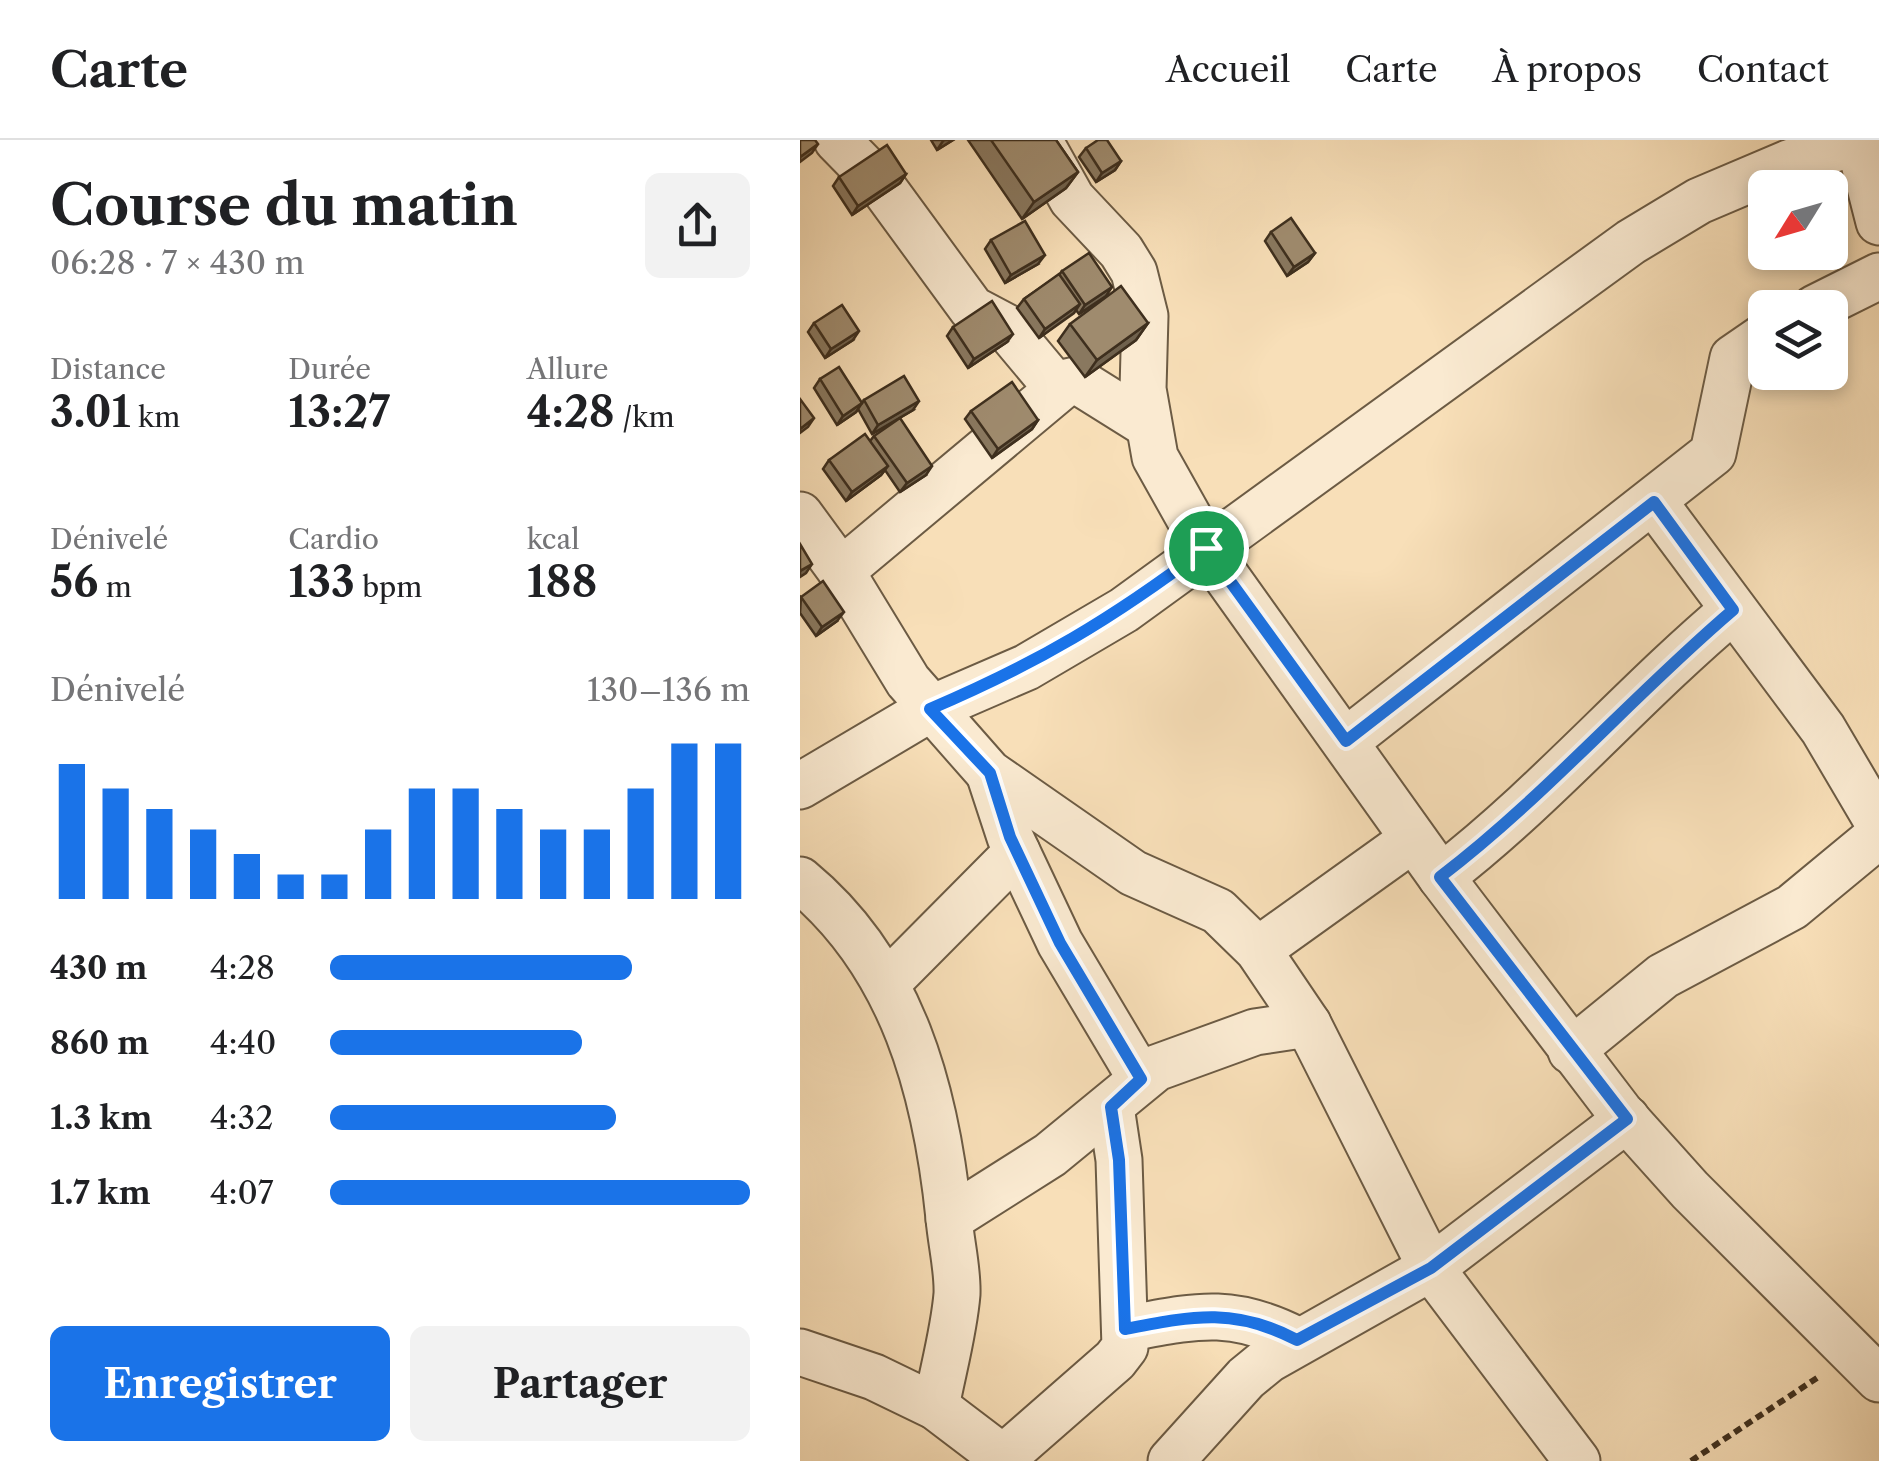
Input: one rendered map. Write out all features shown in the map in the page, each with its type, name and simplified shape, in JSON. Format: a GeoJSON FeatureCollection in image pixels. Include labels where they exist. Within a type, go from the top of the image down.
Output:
{"type":"FeatureCollection","features":[{"type":"Feature","properties":{"kind":"street"},"geometry":{"type":"LineString","coordinates":[[837,140],[882,186],[972,309],[1009,330],[1057,388]]}},
{"type":"Feature","properties":{"kind":"street"},"geometry":{"type":"LineString","coordinates":[[1040,140],[1072,199],[1121,250],[1134,272],[1146,316],[1148,424],[1155,456],[1206,548],[1440,877],[1571,1050],[1627,1119],[1865,1366]]}},
{"type":"Feature","properties":{"kind":"street"},"geometry":{"type":"LineString","coordinates":[[800,786],[930,709],[1028,667],[1124,610],[1679,212],[1791,162],[1858,141],[1879,222]]}},
{"type":"Feature","properties":{"kind":"street"},"geometry":{"type":"LineString","coordinates":[[1848,292],[1879,276]]}},
{"type":"Feature","properties":{"kind":"street"},"geometry":{"type":"LineString","coordinates":[[1346,741],[1713,453],[1733,358],[1748,348]]}},
{"type":"Feature","properties":{"kind":"street"},"geometry":{"type":"LineString","coordinates":[[842,572],[1057,388],[1076,380],[1148,424]]}},
{"type":"Feature","properties":{"kind":"street"},"geometry":{"type":"LineString","coordinates":[[1654,502],[1823,729],[1879,824]]}},
{"type":"Feature","properties":{"kind":"street"},"geometry":{"type":"LineString","coordinates":[[800,515],[842,572],[883,644],[930,709],[990,773],[1133,873],[1218,911],[1258,950],[1308,1024],[1431,1268],[1577,1461]]}},
{"type":"Feature","properties":{"kind":"street"},"geometry":{"type":"LineString","coordinates":[[1440,877],[1531,803],[1636,696],[1733,610]]}},
{"type":"Feature","properties":{"kind":"street"},"geometry":{"type":"LineString","coordinates":[[800,1352],[846,1366],[936,1406],[1005,1459],[1121,1354],[1125,1329],[1119,1160],[1126,1093],[1016,852],[990,773]]}},
{"type":"Feature","properties":{"kind":"street"},"geometry":{"type":"LineString","coordinates":[[1571,1050],[1663,976],[1792,907],[1879,835]]}},
{"type":"Feature","properties":{"kind":"street"},"geometry":{"type":"LineString","coordinates":[[1258,950],[1413,839]]}},
{"type":"Feature","properties":{"kind":"street"},"geometry":{"type":"LineString","coordinates":[[886,982],[1016,852]]}},
{"type":"Feature","properties":{"kind":"street"},"geometry":{"type":"LineString","coordinates":[[800,880],[842,924],[886,982],[909,1031],[932,1102],[957,1293],[936,1406]]}},
{"type":"Feature","properties":{"kind":"street"},"geometry":{"type":"LineString","coordinates":[[949,1219],[1050,1155],[1171,1061],[1229,1040],[1308,1024]]}},
{"type":"Feature","properties":{"kind":"street"},"geometry":{"type":"LineString","coordinates":[[1171,1461],[1246,1378],[1297,1340],[1431,1268],[1627,1119]]}},
{"type":"Feature","properties":{"kind":"street"},"geometry":{"type":"LineString","coordinates":[[1125,1329],[1178,1319],[1235,1316],[1267,1324],[1297,1340]]}},
{"type":"Feature","properties":{"kind":"path"},"geometry":{"type":"LineString","coordinates":[[1691,1461],[1865,1366]]}},
{"type":"Feature","properties":{"kind":"building"},"geometry":{"type":"Polygon","coordinates":[[[800,140],[815,140],[818,144],[800,157],[800,140]]]}},
{"type":"Feature","properties":{"kind":"building"},"geometry":{"type":"Polygon","coordinates":[[[991,140],[1056,140],[1078,172],[1034,202],[991,140]]]}},
{"type":"Feature","properties":{"kind":"building"},"geometry":{"type":"Polygon","coordinates":[[[1098,140],[1107,140],[1121,161],[1102,173],[1086,148],[1098,140]]]}},
{"type":"Feature","properties":{"kind":"building"},"geometry":{"type":"Polygon","coordinates":[[[887,145],[906,174],[858,206],[839,177],[887,145]]]}},
{"type":"Feature","properties":{"kind":"building"},"geometry":{"type":"Polygon","coordinates":[[[1291,218],[1315,253],[1294,267],[1271,232],[1291,218]]]}},
{"type":"Feature","properties":{"kind":"building"},"geometry":{"type":"Polygon","coordinates":[[[1025,221],[1045,255],[1011,275],[991,240],[1025,221]]]}},
{"type":"Feature","properties":{"kind":"building"},"geometry":{"type":"Polygon","coordinates":[[[1089,253],[1112,287],[1085,305],[1062,271],[1089,253]]]}},
{"type":"Feature","properties":{"kind":"building"},"geometry":{"type":"Polygon","coordinates":[[[1059,274],[1080,304],[1045,329],[1024,299],[1059,274]]]}},
{"type":"Feature","properties":{"kind":"building"},"geometry":{"type":"Polygon","coordinates":[[[1121,286],[1148,323],[1097,360],[1070,324],[1121,286]]]}},
{"type":"Feature","properties":{"kind":"building"},"geometry":{"type":"Polygon","coordinates":[[[992,301],[1013,334],[974,359],[953,327],[992,301]]]}},
{"type":"Feature","properties":{"kind":"building"},"geometry":{"type":"Polygon","coordinates":[[[842,305],[859,331],[831,349],[814,323],[842,305]]]}},
{"type":"Feature","properties":{"kind":"building"},"geometry":{"type":"Polygon","coordinates":[[[839,367],[862,403],[843,416],[820,379],[839,367]]]}},
{"type":"Feature","properties":{"kind":"building"},"geometry":{"type":"Polygon","coordinates":[[[904,376],[919,401],[878,425],[864,400],[904,376]]]}},
{"type":"Feature","properties":{"kind":"building"},"geometry":{"type":"Polygon","coordinates":[[[1012,382],[1038,420],[998,449],[971,411],[1012,382]]]}},
{"type":"Feature","properties":{"kind":"building"},"geometry":{"type":"Polygon","coordinates":[[[800,399],[814,418],[800,429],[800,399]]]}},
{"type":"Feature","properties":{"kind":"building"},"geometry":{"type":"Polygon","coordinates":[[[900,418],[932,466],[907,483],[874,436],[900,418]]]}},
{"type":"Feature","properties":{"kind":"building"},"geometry":{"type":"Polygon","coordinates":[[[865,434],[888,466],[852,492],[829,460],[865,434]]]}},
{"type":"Feature","properties":{"kind":"building"},"geometry":{"type":"Polygon","coordinates":[[[800,544],[812,564],[800,571],[800,544]]]}},
{"type":"Feature","properties":{"kind":"building"},"geometry":{"type":"Polygon","coordinates":[[[823,581],[844,612],[822,627],[801,597],[823,581]]]}},
{"type":"Feature","properties":{"kind":"route"},"geometry":{"type":"LineString","coordinates":[[1654,502],[1733,610],[1636,696],[1531,803],[1440,877],[1627,1119],[1431,1268],[1297,1340],[1267,1324],[1235,1316],[1178,1319],[1125,1329],[1119,1160],[1111,1107],[1141,1079],[1060,943],[1010,837],[990,773],[930,709],[1028,667],[1124,610],[1206,548],[1346,741],[1654,502]]}}]}
